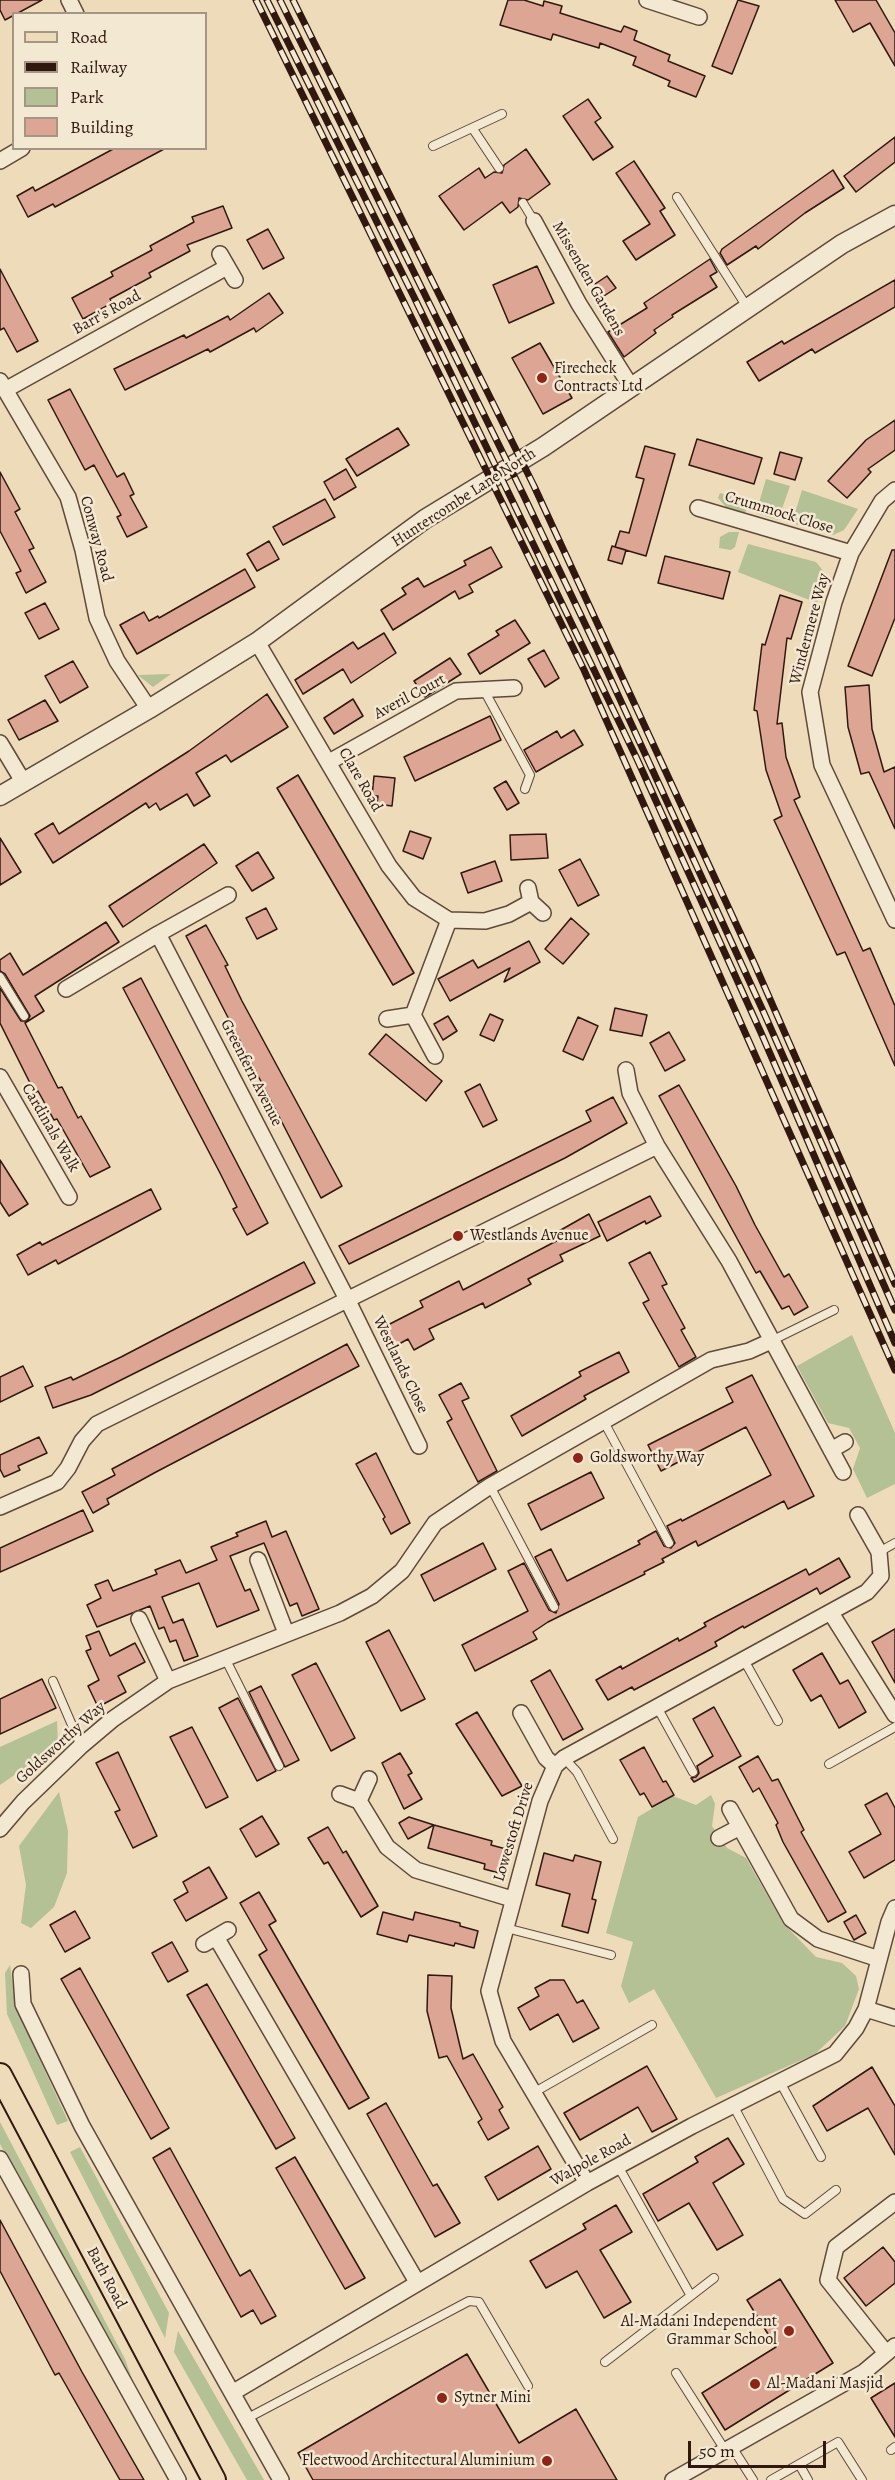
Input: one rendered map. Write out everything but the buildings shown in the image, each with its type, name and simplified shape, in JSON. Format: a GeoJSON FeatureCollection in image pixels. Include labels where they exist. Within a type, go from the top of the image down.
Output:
{"type":"FeatureCollection","features":[{"type":"Feature","properties":{"kind":"main road","name":"Bath Road"},"geometry":{"type":"LineString","coordinates":[[3,2088],[214,2480]]}},
{"type":"Feature","properties":{"kind":"street"},"geometry":{"type":"LineString","coordinates":[[647,0],[699,17]]}},
{"type":"Feature","properties":{"kind":"street"},"geometry":{"type":"LineString","coordinates":[[0,161],[19,150]]}},
{"type":"Feature","properties":{"kind":"street","name":"Huntercombe Lane North"},"geometry":{"type":"LineString","coordinates":[[0,796],[149,710],[257,642],[425,519],[543,447],[630,385],[842,244],[895,215]]}},
{"type":"Feature","properties":{"kind":"street","name":"Missenden Gardens"},"geometry":{"type":"LineString","coordinates":[[534,221],[579,304],[630,385]]}},
{"type":"Feature","properties":{"kind":"street","name":"Barr's Road"},"geometry":{"type":"LineString","coordinates":[[3,386],[227,267]]}},
{"type":"Feature","properties":{"kind":"street","name":"Conway Road"},"geometry":{"type":"LineString","coordinates":[[3,386],[68,497],[83,550],[97,618],[117,661],[149,710]]}},
{"type":"Feature","properties":{"kind":"street","name":"Windermere Way"},"geometry":{"type":"LineString","coordinates":[[895,490],[882,501],[851,553],[834,602],[810,692],[822,765],[895,920]]}},
{"type":"Feature","properties":{"kind":"street","name":"Crummock Close"},"geometry":{"type":"LineString","coordinates":[[698,508],[851,553]]}},
{"type":"Feature","properties":{"kind":"street","name":"Clare Road"},"geometry":{"type":"LineString","coordinates":[[257,642],[389,866],[414,898],[449,920]]}},
{"type":"Feature","properties":{"kind":"street","name":"Averil Court"},"geometry":{"type":"LineString","coordinates":[[329,762],[456,691],[514,688]]}},
{"type":"Feature","properties":{"kind":"street"},"geometry":{"type":"LineString","coordinates":[[0,743],[24,783]]}},
{"type":"Feature","properties":{"kind":"street"},"geometry":{"type":"LineString","coordinates":[[435,1056],[413,1015],[449,920],[485,921],[509,914],[530,895],[543,913]]}},
{"type":"Feature","properties":{"kind":"street"},"geometry":{"type":"LineString","coordinates":[[66,989],[158,934],[228,896]]}},
{"type":"Feature","properties":{"kind":"street","name":"Greenfern Avenue"},"geometry":{"type":"LineString","coordinates":[[158,934],[348,1301]]}},
{"type":"Feature","properties":{"kind":"street"},"geometry":{"type":"LineString","coordinates":[[387,1018],[413,1015]]}},
{"type":"Feature","properties":{"kind":"street"},"geometry":{"type":"LineString","coordinates":[[626,1070],[630,1093],[657,1146],[729,1261],[843,1472]]}},
{"type":"Feature","properties":{"kind":"street","name":"Cardinals Walk"},"geometry":{"type":"LineString","coordinates":[[0,1077],[69,1197]]}},
{"type":"Feature","properties":{"kind":"street"},"geometry":{"type":"LineString","coordinates":[[0,1507],[57,1482],[68,1468],[82,1441],[97,1424],[657,1146]]}},
{"type":"Feature","properties":{"kind":"street","name":"Westlands Close"},"geometry":{"type":"LineString","coordinates":[[348,1301],[419,1446]]}},
{"type":"Feature","properties":{"kind":"street","name":"Goldsworthy Way"},"geometry":{"type":"LineString","coordinates":[[0,1829],[23,1802],[81,1746],[112,1719],[168,1681],[340,1613],[372,1596],[402,1571],[435,1522],[490,1486],[711,1360],[749,1351],[771,1341]]}},
{"type":"Feature","properties":{"kind":"street"},"geometry":{"type":"LineString","coordinates":[[831,1449],[845,1442]]}},
{"type":"Feature","properties":{"kind":"street"},"geometry":{"type":"LineString","coordinates":[[521,1713],[546,1758],[560,1762],[867,1592],[881,1576],[879,1552],[858,1515]]}},
{"type":"Feature","properties":{"kind":"street"},"geometry":{"type":"LineString","coordinates":[[258,1560],[286,1633]]}},
{"type":"Feature","properties":{"kind":"street"},"geometry":{"type":"LineString","coordinates":[[831,1613],[895,1715]]}},
{"type":"Feature","properties":{"kind":"street"},"geometry":{"type":"LineString","coordinates":[[139,1618],[168,1681]]}},
{"type":"Feature","properties":{"kind":"street","name":"Lowestoft Drive"},"geometry":{"type":"LineString","coordinates":[[560,1762],[540,1801],[504,1928],[489,1991],[503,2041],[586,2183]]}},
{"type":"Feature","properties":{"kind":"street"},"geometry":{"type":"LineString","coordinates":[[359,1801],[369,1779]]}},
{"type":"Feature","properties":{"kind":"street"},"geometry":{"type":"LineString","coordinates":[[340,1794],[359,1801],[387,1847],[416,1870],[512,1899]]}},
{"type":"Feature","properties":{"kind":"street","name":"Goldsworthy Way"},"geometry":{"type":"LineString","coordinates":[[0,1814],[23,1802]]}},
{"type":"Feature","properties":{"kind":"street"},"geometry":{"type":"LineString","coordinates":[[730,1809],[791,1919],[818,1940],[879,1959]]}},
{"type":"Feature","properties":{"kind":"street"},"geometry":{"type":"LineString","coordinates":[[719,1838],[740,1827]]}},
{"type":"Feature","properties":{"kind":"street","name":"Walpole Road"},"geometry":{"type":"LineString","coordinates":[[232,2393],[586,2183],[835,2054],[856,2028],[866,2009],[895,1908]]}},
{"type":"Feature","properties":{"kind":"street"},"geometry":{"type":"LineString","coordinates":[[216,1937],[417,2282]]}},
{"type":"Feature","properties":{"kind":"street"},"geometry":{"type":"LineString","coordinates":[[21,1974],[23,2004],[82,2126],[281,2480]]}},
{"type":"Feature","properties":{"kind":"street"},"geometry":{"type":"LineString","coordinates":[[866,2009],[895,2018]]}},
{"type":"Feature","properties":{"kind":"street"},"geometry":{"type":"LineString","coordinates":[[0,2159],[178,2480]]}},
{"type":"Feature","properties":{"kind":"street"},"geometry":{"type":"LineString","coordinates":[[673,2480],[864,2372],[891,2350],[828,2280],[836,2247],[895,2202]]}},
{"type":"Feature","properties":{"kind":"lane"},"geometry":{"type":"LineString","coordinates":[[433,146],[502,114]]}},
{"type":"Feature","properties":{"kind":"lane"},"geometry":{"type":"LineString","coordinates":[[473,129],[499,168]]}},
{"type":"Feature","properties":{"kind":"lane"},"geometry":{"type":"LineString","coordinates":[[677,197],[747,307]]}},
{"type":"Feature","properties":{"kind":"lane"},"geometry":{"type":"LineString","coordinates":[[523,203],[534,221]]}},
{"type":"Feature","properties":{"kind":"lane"},"geometry":{"type":"LineString","coordinates":[[484,690],[530,775],[525,789]]}},
{"type":"Feature","properties":{"kind":"lane"},"geometry":{"type":"LineString","coordinates":[[0,976],[24,1016]]}},
{"type":"Feature","properties":{"kind":"lane"},"geometry":{"type":"LineString","coordinates":[[771,1341],[834,1310]]}},
{"type":"Feature","properties":{"kind":"lane"},"geometry":{"type":"LineString","coordinates":[[603,1420],[669,1543]]}},
{"type":"Feature","properties":{"kind":"lane"},"geometry":{"type":"LineString","coordinates":[[490,1486],[554,1607]]}},
{"type":"Feature","properties":{"kind":"lane"},"geometry":{"type":"LineString","coordinates":[[879,1552],[895,1543]]}},
{"type":"Feature","properties":{"kind":"lane"},"geometry":{"type":"LineString","coordinates":[[225,1657],[279,1766]]}},
{"type":"Feature","properties":{"kind":"lane"},"geometry":{"type":"LineString","coordinates":[[744,1660],[778,1721]]}},
{"type":"Feature","properties":{"kind":"lane"},"geometry":{"type":"LineString","coordinates":[[53,1681],[81,1746]]}},
{"type":"Feature","properties":{"kind":"lane"},"geometry":{"type":"LineString","coordinates":[[657,1707],[693,1772]]}},
{"type":"Feature","properties":{"kind":"lane"},"geometry":{"type":"LineString","coordinates":[[829,1764],[895,1727]]}},
{"type":"Feature","properties":{"kind":"lane"},"geometry":{"type":"LineString","coordinates":[[560,1762],[577,1772],[613,1839]]}},
{"type":"Feature","properties":{"kind":"lane"},"geometry":{"type":"LineString","coordinates":[[504,1928],[611,1955]]}},
{"type":"Feature","properties":{"kind":"lane"},"geometry":{"type":"LineString","coordinates":[[534,2094],[652,2025]]}},
{"type":"Feature","properties":{"kind":"lane"},"geometry":{"type":"LineString","coordinates":[[780,2082],[821,2157]]}},
{"type":"Feature","properties":{"kind":"lane"},"geometry":{"type":"LineString","coordinates":[[733,2105],[783,2199],[805,2214],[836,2190]]}},
{"type":"Feature","properties":{"kind":"lane"},"geometry":{"type":"LineString","coordinates":[[618,2166],[691,2296]]}},
{"type":"Feature","properties":{"kind":"lane"},"geometry":{"type":"LineString","coordinates":[[605,2362],[714,2278]]}},
{"type":"Feature","properties":{"kind":"lane"},"geometry":{"type":"LineString","coordinates":[[246,2419],[469,2301],[479,2302],[528,2386]]}},
{"type":"Feature","properties":{"kind":"lane"},"geometry":{"type":"LineString","coordinates":[[676,2373],[753,2480]]}},
{"type":"Feature","properties":{"kind":"lane"},"geometry":{"type":"LineString","coordinates":[[771,2480],[838,2442],[862,2480]]}},
{"type":"Feature","properties":{"kind":"lane"},"geometry":{"type":"LineString","coordinates":[[798,2464],[808,2480]]}},
{"type":"Feature","properties":{"kind":"green space"},"geometry":{"type":"Polygon","coordinates":[[[766,479],[790,486],[778,520],[756,513],[766,479]]]}},
{"type":"Feature","properties":{"kind":"green space"},"geometry":{"type":"Polygon","coordinates":[[[802,490],[858,509],[844,530],[833,535],[792,523],[802,490]]]}},
{"type":"Feature","properties":{"kind":"green space"},"geometry":{"type":"Polygon","coordinates":[[[720,493],[746,500],[748,506],[743,517],[733,515],[718,498],[720,493]]]}},
{"type":"Feature","properties":{"kind":"green space"},"geometry":{"type":"Polygon","coordinates":[[[729,532],[739,532],[735,547],[731,550],[719,548],[720,537],[729,532]]]}},
{"type":"Feature","properties":{"kind":"green space"},"geometry":{"type":"Polygon","coordinates":[[[748,544],[816,562],[829,578],[817,603],[738,572],[748,544]]]}},
{"type":"Feature","properties":{"kind":"green space"},"geometry":{"type":"Polygon","coordinates":[[[171,674],[153,687],[138,675],[171,674]]]}},
{"type":"Feature","properties":{"kind":"green space"},"geometry":{"type":"Polygon","coordinates":[[[852,1335],[895,1433],[895,1484],[867,1498],[853,1469],[860,1448],[849,1428],[828,1423],[797,1366],[852,1335]]]}},
{"type":"Feature","properties":{"kind":"green space"},"geometry":{"type":"Polygon","coordinates":[[[57,1721],[58,1745],[0,1785],[0,1747],[57,1721]]]}},
{"type":"Feature","properties":{"kind":"green space"},"geometry":{"type":"Polygon","coordinates":[[[59,1792],[68,1831],[67,1873],[54,1907],[31,1928],[21,1923],[26,1885],[19,1846],[59,1792]]]}},
{"type":"Feature","properties":{"kind":"green space"},"geometry":{"type":"Polygon","coordinates":[[[711,1795],[715,1804],[712,1826],[727,1848],[746,1858],[783,1923],[816,1957],[842,1963],[856,1976],[859,1989],[845,2026],[815,2054],[716,2098],[654,1989],[629,2003],[621,1986],[633,1942],[606,1933],[638,1817],[673,1796],[696,1805],[711,1795]]]}},
{"type":"Feature","properties":{"kind":"green space"},"geometry":{"type":"Polygon","coordinates":[[[10,1965],[16,2008],[68,2121],[57,2125],[7,2014],[5,1973],[10,1965]]]}},
{"type":"Feature","properties":{"kind":"green space"},"geometry":{"type":"Polygon","coordinates":[[[0,2122],[125,2359],[137,2393],[128,2384],[0,2144],[0,2122]]]}},
{"type":"Feature","properties":{"kind":"green space"},"geometry":{"type":"Polygon","coordinates":[[[80,2147],[169,2313],[165,2338],[70,2152],[80,2147]]]}},
{"type":"Feature","properties":{"kind":"green space"},"geometry":{"type":"Polygon","coordinates":[[[178,2331],[264,2480],[247,2480],[174,2352],[178,2331]]]}},
{"type":"Feature","properties":{"kind":"railway"},"geometry":{"type":"LineString","coordinates":[[256,0],[584,670],[895,1370]]}},
{"type":"Feature","properties":{"kind":"railway"},"geometry":{"type":"LineString","coordinates":[[267,0],[414,297],[637,759],[762,1035],[895,1343]]}},
{"type":"Feature","properties":{"kind":"railway"},"geometry":{"type":"LineString","coordinates":[[280,0],[596,647],[764,1013],[895,1310]]}},
{"type":"Feature","properties":{"kind":"railway"},"geometry":{"type":"LineString","coordinates":[[293,0],[534,486],[755,965],[895,1284]]}},
{"type":"Feature","properties":{"kind":"place","name":"Firecheck Contracts Ltd"},"geometry":{"type":"Point","coordinates":[542,378]}},
{"type":"Feature","properties":{"kind":"place","name":"Westlands Avenue"},"geometry":{"type":"Point","coordinates":[458,1236]}},
{"type":"Feature","properties":{"kind":"place","name":"Goldsworthy Way"},"geometry":{"type":"Point","coordinates":[578,1458]}},
{"type":"Feature","properties":{"kind":"place","name":"Al-Madani Independent Grammar School"},"geometry":{"type":"Point","coordinates":[789,2331]}},
{"type":"Feature","properties":{"kind":"place","name":"Al-Madani Masjid"},"geometry":{"type":"Point","coordinates":[755,2384]}},
{"type":"Feature","properties":{"kind":"place","name":"Sytner Mini"},"geometry":{"type":"Point","coordinates":[442,2398]}},
{"type":"Feature","properties":{"kind":"place","name":"Fleetwood Architectural Aluminium"},"geometry":{"type":"Point","coordinates":[547,2461]}}]}
